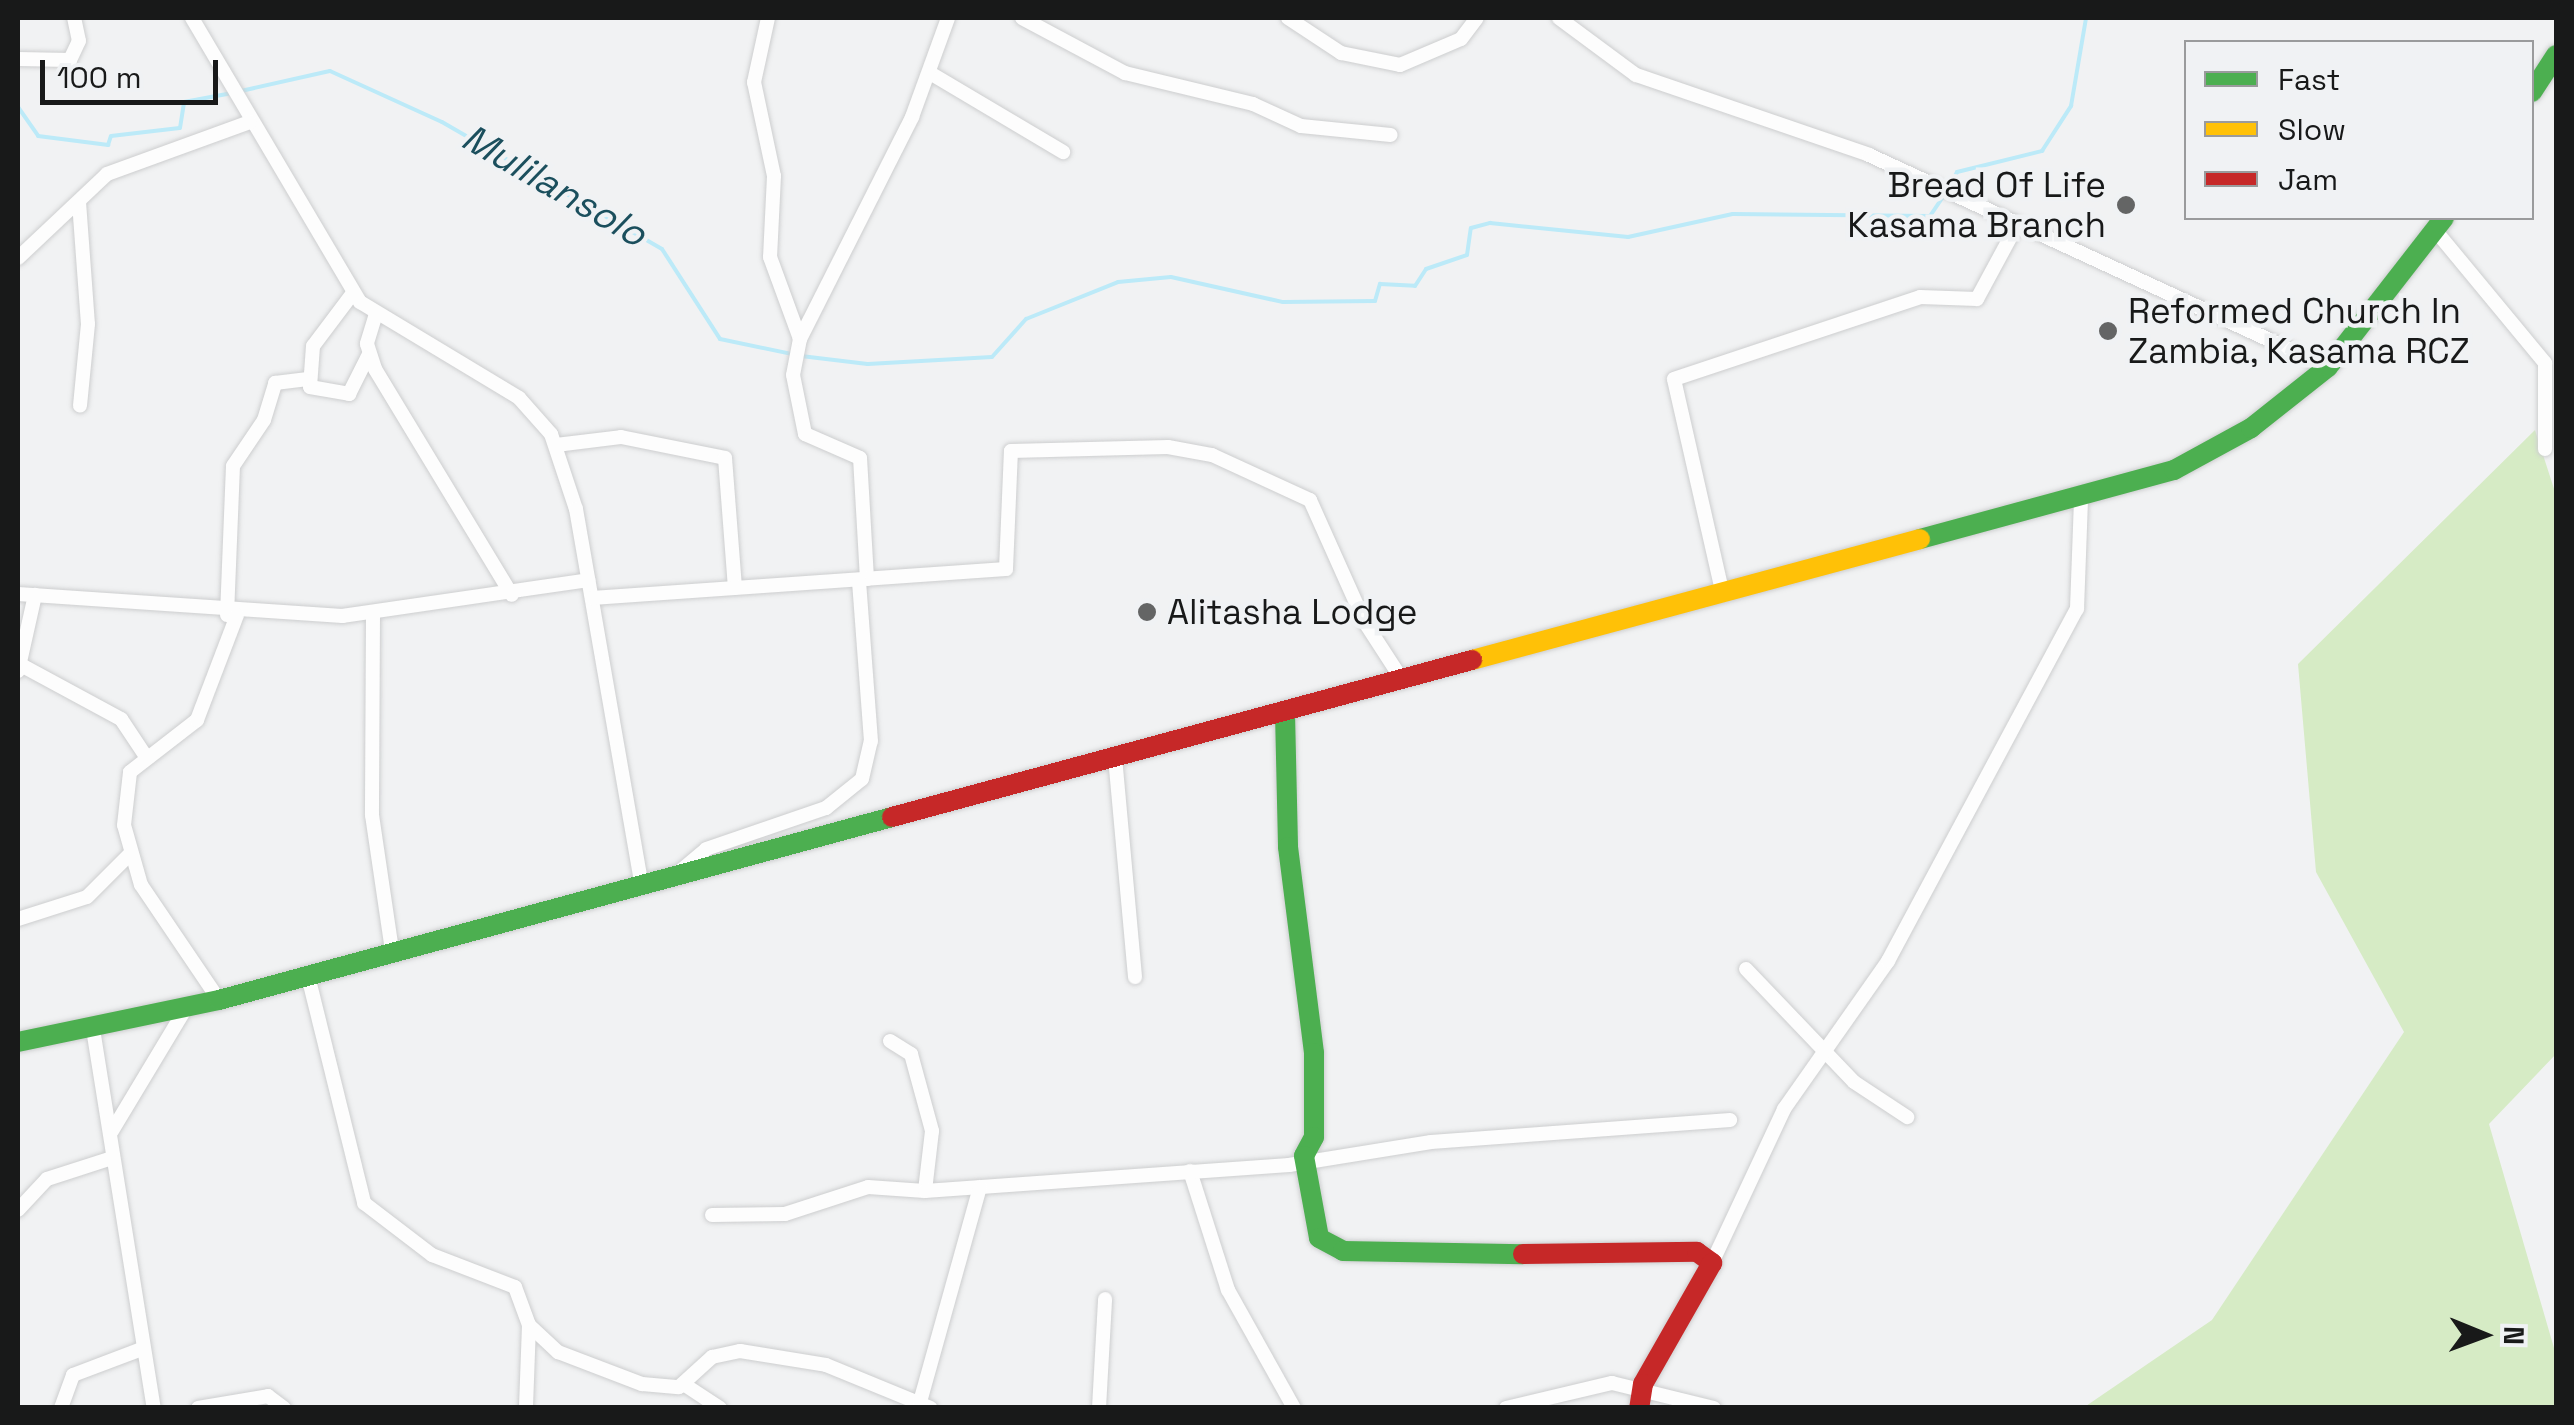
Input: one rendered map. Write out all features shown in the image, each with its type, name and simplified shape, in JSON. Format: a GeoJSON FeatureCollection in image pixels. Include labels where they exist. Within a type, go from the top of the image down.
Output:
{"type":"FeatureCollection","features":[{"type":"Feature","properties":{"kind":"main road"},"geometry":{"type":"LineString","coordinates":[[2534,89],[2556,55]]}},
{"type":"Feature","properties":{"kind":"main road"},"geometry":{"type":"LineString","coordinates":[[18,1042],[219,1000],[641,881],[2081,501],[2212,451],[2328,368],[2439,224]]}},
{"type":"Feature","properties":{"kind":"main road"},"geometry":{"type":"LineString","coordinates":[[1285,713],[1288,846],[1314,1053],[1314,1137],[1304,1156],[1319,1238],[1343,1250],[1461,1258],[1690,1249],[1712,1263],[1643,1384],[1639,1408]]}},
{"type":"Feature","properties":{"kind":"street"},"geometry":{"type":"LineString","coordinates":[[18,59],[70,60],[79,41],[74,18]]}},
{"type":"Feature","properties":{"kind":"street"},"geometry":{"type":"LineString","coordinates":[[192,18],[353,294],[375,316],[519,398],[556,445],[592,598],[641,881]]}},
{"type":"Feature","properties":{"kind":"street"},"geometry":{"type":"LineString","coordinates":[[678,872],[706,848],[826,808],[862,780],[871,741],[860,458],[806,434],[797,348],[770,257],[774,176],[754,82],[768,18]]}},
{"type":"Feature","properties":{"kind":"street"},"geometry":{"type":"LineString","coordinates":[[797,348],[930,73],[948,18]]}},
{"type":"Feature","properties":{"kind":"street"},"geometry":{"type":"LineString","coordinates":[[1022,18],[1125,73],[1253,104],[1301,126],[1391,135]]}},
{"type":"Feature","properties":{"kind":"street"},"geometry":{"type":"LineString","coordinates":[[1288,18],[1340,53],[1400,65],[1460,39],[1477,18]]}},
{"type":"Feature","properties":{"kind":"street"},"geometry":{"type":"LineString","coordinates":[[1559,18],[1636,75],[1800,128],[2328,368]]}},
{"type":"Feature","properties":{"kind":"street"},"geometry":{"type":"LineString","coordinates":[[930,73],[1063,152]]}},
{"type":"Feature","properties":{"kind":"street"},"geometry":{"type":"LineString","coordinates":[[18,258],[107,174],[250,122]]}},
{"type":"Feature","properties":{"kind":"street"},"geometry":{"type":"LineString","coordinates":[[79,202],[88,324],[80,406]]}},
{"type":"Feature","properties":{"kind":"street"},"geometry":{"type":"LineString","coordinates":[[2439,224],[2544,363],[2545,449]]}},
{"type":"Feature","properties":{"kind":"street"},"geometry":{"type":"LineString","coordinates":[[1723,595],[1674,378],[1920,296],[1977,298],[2017,225]]}},
{"type":"Feature","properties":{"kind":"street"},"geometry":{"type":"LineString","coordinates":[[353,294],[313,346],[308,380],[315,394],[349,394],[369,354],[375,316]]}},
{"type":"Feature","properties":{"kind":"street"},"geometry":{"type":"LineString","coordinates":[[369,354],[410,440],[512,595]]}},
{"type":"Feature","properties":{"kind":"street"},"geometry":{"type":"LineString","coordinates":[[219,1000],[156,912],[129,854],[128,784],[145,755],[197,720],[232,615],[233,466],[264,420],[275,383],[308,380]]}},
{"type":"Feature","properties":{"kind":"street"},"geometry":{"type":"LineString","coordinates":[[556,445],[621,437],[724,458],[734,588]]}},
{"type":"Feature","properties":{"kind":"street"},"geometry":{"type":"LineString","coordinates":[[592,598],[1011,567],[1011,452],[1191,451],[1310,500],[1364,621],[1403,681]]}},
{"type":"Feature","properties":{"kind":"street"},"geometry":{"type":"LineString","coordinates":[[1712,1263],[1784,1109],[1828,1052],[1994,775],[2077,609],[2081,501]]}},
{"type":"Feature","properties":{"kind":"street"},"geometry":{"type":"LineString","coordinates":[[18,594],[232,615],[373,615],[588,580]]}},
{"type":"Feature","properties":{"kind":"street"},"geometry":{"type":"LineString","coordinates":[[36,595],[19,668],[121,719],[145,755]]}},
{"type":"Feature","properties":{"kind":"street"},"geometry":{"type":"LineString","coordinates":[[373,615],[372,815],[392,952]]}},
{"type":"Feature","properties":{"kind":"street"},"geometry":{"type":"LineString","coordinates":[[1116,757],[1135,976]]}},
{"type":"Feature","properties":{"kind":"street"},"geometry":{"type":"LineString","coordinates":[[18,919],[87,896],[129,854]]}},
{"type":"Feature","properties":{"kind":"street"},"geometry":{"type":"LineString","coordinates":[[1746,970],[1828,1052],[1907,1117]]}},
{"type":"Feature","properties":{"kind":"street"},"geometry":{"type":"LineString","coordinates":[[308,976],[372,1216],[432,1255],[506,1279],[529,1325],[564,1354],[642,1384],[684,1385],[720,1408]]}},
{"type":"Feature","properties":{"kind":"street"},"geometry":{"type":"LineString","coordinates":[[111,1133],[186,1008]]}},
{"type":"Feature","properties":{"kind":"street"},"geometry":{"type":"LineString","coordinates":[[93,1029],[140,1350],[154,1408]]}},
{"type":"Feature","properties":{"kind":"street"},"geometry":{"type":"LineString","coordinates":[[890,1040],[910,1054],[932,1131],[925,1191]]}},
{"type":"Feature","properties":{"kind":"street"},"geometry":{"type":"LineString","coordinates":[[18,1042],[18,1052]]}},
{"type":"Feature","properties":{"kind":"street"},"geometry":{"type":"LineString","coordinates":[[712,1216],[785,1214],[868,1187],[925,1191],[1190,1171],[1304,1156],[1730,1120]]}},
{"type":"Feature","properties":{"kind":"street"},"geometry":{"type":"LineString","coordinates":[[18,1210],[47,1179],[112,1158]]}},
{"type":"Feature","properties":{"kind":"street"},"geometry":{"type":"LineString","coordinates":[[1190,1171],[1195,1211],[1228,1290],[1294,1408]]}},
{"type":"Feature","properties":{"kind":"street"},"geometry":{"type":"LineString","coordinates":[[684,1385],[712,1356],[740,1351],[826,1365],[925,1405],[980,1187]]}},
{"type":"Feature","properties":{"kind":"street"},"geometry":{"type":"LineString","coordinates":[[1099,1408],[1106,1299]]}},
{"type":"Feature","properties":{"kind":"street"},"geometry":{"type":"LineString","coordinates":[[526,1408],[529,1325]]}},
{"type":"Feature","properties":{"kind":"street"},"geometry":{"type":"LineString","coordinates":[[61,1408],[73,1375],[140,1350]]}},
{"type":"Feature","properties":{"kind":"street"},"geometry":{"type":"LineString","coordinates":[[1506,1408],[1593,1384],[1643,1384],[1714,1408]]}},
{"type":"Feature","properties":{"kind":"street"},"geometry":{"type":"LineString","coordinates":[[198,1408],[268,1396],[284,1408]]}},
{"type":"Feature","properties":{"kind":"green space"},"geometry":{"type":"Polygon","coordinates":[[[2535,430],[2556,495],[2556,1054],[2489,1124],[2556,1355],[2556,1407],[2083,1408],[2212,1320],[2404,1032],[2316,872],[2298,664],[2535,430]]]}},
{"type":"Feature","properties":{"kind":"waterway","name":"Mulilansolo"},"geometry":{"type":"LineString","coordinates":[[1949,186],[1957,172],[2042,151],[2071,106],[2086,18]]}},
{"type":"Feature","properties":{"kind":"waterway","name":"Mulilansolo"},"geometry":{"type":"LineString","coordinates":[[241,91],[330,71],[442,122],[662,249],[720,339],[792,354]]}},
{"type":"Feature","properties":{"kind":"waterway","name":"Mulilansolo"},"geometry":{"type":"LineString","coordinates":[[18,107],[38,136],[108,145],[111,136],[180,128],[184,102],[232,93]]}},
{"type":"Feature","properties":{"kind":"waterway","name":"Mulilansolo"},"geometry":{"type":"LineString","coordinates":[[801,356],[868,364],[992,357],[1026,319],[1118,282],[1171,277],[1283,302],[1375,301],[1380,284],[1415,286],[1426,269],[1467,255],[1471,228],[1490,223],[1628,237],[1733,214],[1930,216],[1945,194]]}},
{"type":"Feature","properties":{"kind":"traffic: fast"},"geometry":{"type":"LineString","coordinates":[[2534,89],[2556,55]]}},
{"type":"Feature","properties":{"kind":"traffic: fast"},"geometry":{"type":"LineString","coordinates":[[1920,539],[2174,470],[2251,428],[2328,367],[2442,220]]}},
{"type":"Feature","properties":{"kind":"traffic: fast"},"geometry":{"type":"LineString","coordinates":[[1285,713],[1288,847],[1314,1053],[1314,1137],[1304,1156],[1319,1238],[1343,1251],[1523,1254]]}},
{"type":"Feature","properties":{"kind":"traffic: fast"},"geometry":{"type":"LineString","coordinates":[[18,1042],[219,1000],[892,817]]}},
{"type":"Feature","properties":{"kind":"traffic: slow"},"geometry":{"type":"LineString","coordinates":[[1472,660],[1920,539]]}},
{"type":"Feature","properties":{"kind":"traffic: jam"},"geometry":{"type":"LineString","coordinates":[[892,817],[1472,660]]}},
{"type":"Feature","properties":{"kind":"traffic: jam"},"geometry":{"type":"LineString","coordinates":[[1523,1254],[1697,1252],[1712,1263],[1643,1384],[1639,1408]]}},
{"type":"Feature","properties":{"kind":"place","name":"Bread Of Life Kasama Branch"},"geometry":{"type":"Point","coordinates":[2126,205]}},
{"type":"Feature","properties":{"kind":"place","name":"Reformed Church In Zambia, Kasama RCZ"},"geometry":{"type":"Point","coordinates":[2108,331]}},
{"type":"Feature","properties":{"kind":"place","name":"Alitasha Lodge"},"geometry":{"type":"Point","coordinates":[1147,612]}}]}
